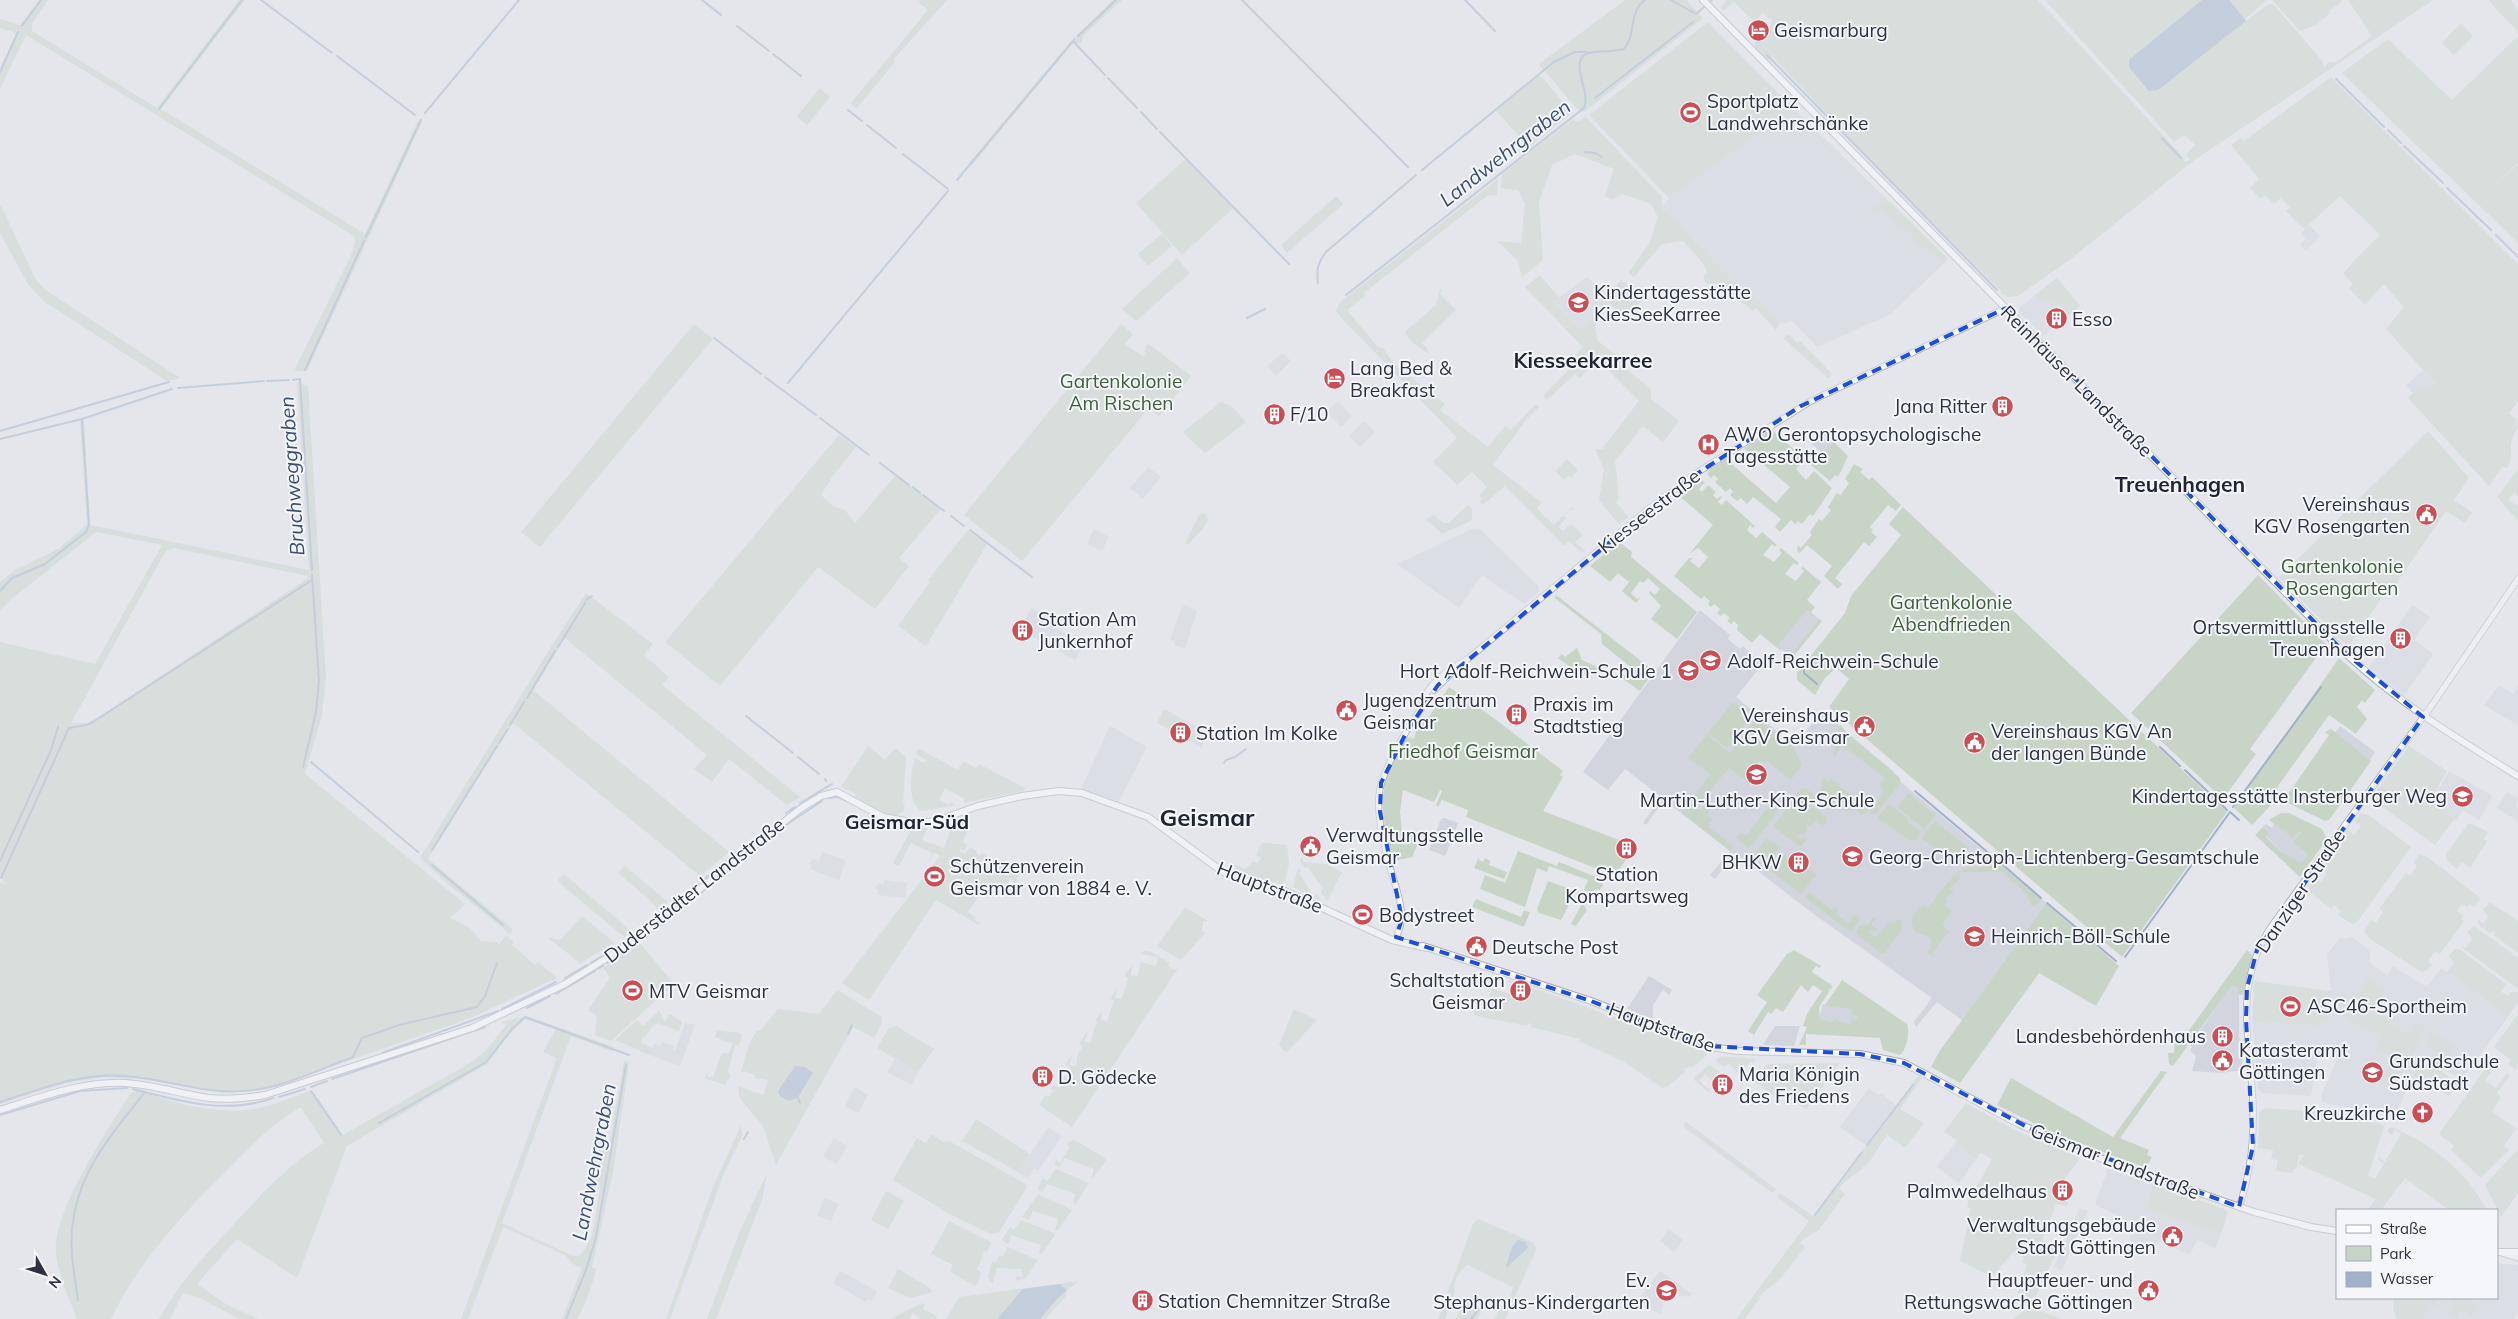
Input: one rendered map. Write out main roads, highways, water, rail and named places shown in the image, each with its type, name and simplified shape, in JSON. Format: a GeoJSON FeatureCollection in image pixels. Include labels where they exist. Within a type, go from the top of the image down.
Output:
{"type":"FeatureCollection","features":[{"type":"Feature","properties":{"kind":"main road","name":"Reinhäuser Landstraße"},"geometry":{"type":"LineString","coordinates":[[1703,0],[2343,651],[2372,678],[2423,718],[2518,776]]}},
{"type":"Feature","properties":{"kind":"main road","name":"Hauptstraße"},"geometry":{"type":"LineString","coordinates":[[864,806],[883,817],[917,823],[936,821],[996,800],[1059,791],[1082,793],[1148,817],[1223,872],[1248,882],[1285,891],[1392,940],[1427,948]]}},
{"type":"Feature","properties":{"kind":"main road","name":"Duderstädter Landstraße"},"geometry":{"type":"LineString","coordinates":[[0,1110],[53,1093],[105,1083],[142,1085],[210,1098],[236,1099],[265,1095],[419,1046],[497,1017],[565,984],[613,954],[670,913],[786,819],[816,799],[829,793],[841,793],[864,806]]}},
{"type":"Feature","properties":{"kind":"main road","name":"Hauptstraße"},"geometry":{"type":"LineString","coordinates":[[1370,930],[1575,995],[1706,1046],[1752,1052],[1860,1054],[1904,1063]]}},
{"type":"Feature","properties":{"kind":"main road","name":"Geismar Landstraße"},"geometry":{"type":"LineString","coordinates":[[1904,1063],[1997,1113],[2056,1141],[2131,1170],[2239,1207],[2303,1225],[2336,1231]]}},
{"type":"Feature","properties":{"kind":"main road"},"geometry":{"type":"LineString","coordinates":[[2498,1252],[2518,1252]]}},
{"type":"Feature","properties":{"kind":"water"},"geometry":{"type":"Polygon","coordinates":[[[2202,0],[2229,0],[2246,21],[2158,90],[2149,91],[2129,67],[2129,60],[2202,0]]]}},
{"type":"Feature","properties":{"kind":"water"},"geometry":{"type":"Polygon","coordinates":[[[795,1066],[805,1067],[813,1073],[798,1097],[789,1101],[780,1096],[778,1091],[795,1066]]]}},
{"type":"Feature","properties":{"kind":"water"},"geometry":{"type":"Polygon","coordinates":[[[1518,1240],[1526,1242],[1528,1248],[1507,1267],[1512,1247],[1518,1240]]]}},
{"type":"Feature","properties":{"kind":"water"},"geometry":{"type":"Polygon","coordinates":[[[1060,1284],[1067,1290],[1040,1319],[997,1319],[1023,1289],[1060,1284]]]}},
{"type":"Feature","properties":{"kind":"waterway"},"geometry":{"type":"LineString","coordinates":[[22,26],[41,0]]}},
{"type":"Feature","properties":{"kind":"waterway"},"geometry":{"type":"LineString","coordinates":[[159,109],[242,0]]}},
{"type":"Feature","properties":{"kind":"waterway"},"geometry":{"type":"LineString","coordinates":[[261,0],[332,53]]}},
{"type":"Feature","properties":{"kind":"waterway","name":"Bruchweggraben"},"geometry":{"type":"LineString","coordinates":[[425,113],[519,0]]}},
{"type":"Feature","properties":{"kind":"waterway"},"geometry":{"type":"LineString","coordinates":[[702,0],[721,15]]}},
{"type":"Feature","properties":{"kind":"waterway"},"geometry":{"type":"LineString","coordinates":[[1078,36],[1116,0]]}},
{"type":"Feature","properties":{"kind":"waterway"},"geometry":{"type":"LineString","coordinates":[[1242,0],[1408,167]]}},
{"type":"Feature","properties":{"kind":"waterway"},"geometry":{"type":"LineString","coordinates":[[1465,0],[1495,31]]}},
{"type":"Feature","properties":{"kind":"waterway","name":"Landwehrgraben"},"geometry":{"type":"LineString","coordinates":[[1346,295],[1584,108],[1586,102],[1580,74],[1580,61],[1586,54],[1624,49],[1630,37],[1636,11],[1645,0]]}},
{"type":"Feature","properties":{"kind":"waterway","name":"Landwehrgraben"},"geometry":{"type":"LineString","coordinates":[[1671,0],[1696,14],[1712,0]]}},
{"type":"Feature","properties":{"kind":"waterway"},"geometry":{"type":"LineString","coordinates":[[1595,98],[1693,22]]}},
{"type":"Feature","properties":{"kind":"waterway"},"geometry":{"type":"LineString","coordinates":[[737,26],[769,51]]}},
{"type":"Feature","properties":{"kind":"waterway"},"geometry":{"type":"LineString","coordinates":[[0,72],[18,32]]}},
{"type":"Feature","properties":{"kind":"waterway"},"geometry":{"type":"LineString","coordinates":[[957,180],[1074,40]]}},
{"type":"Feature","properties":{"kind":"waterway"},"geometry":{"type":"LineString","coordinates":[[1073,41],[1105,75]]}},
{"type":"Feature","properties":{"kind":"waterway"},"geometry":{"type":"LineString","coordinates":[[1422,170],[1554,62],[1575,52],[1587,52]]}},
{"type":"Feature","properties":{"kind":"waterway"},"geometry":{"type":"LineString","coordinates":[[773,54],[801,76]]}},
{"type":"Feature","properties":{"kind":"waterway"},"geometry":{"type":"LineString","coordinates":[[1767,55],[1997,290]]}},
{"type":"Feature","properties":{"kind":"waterway"},"geometry":{"type":"LineString","coordinates":[[337,56],[415,115]]}},
{"type":"Feature","properties":{"kind":"waterway"},"geometry":{"type":"LineString","coordinates":[[1108,78],[1137,108]]}},
{"type":"Feature","properties":{"kind":"waterway"},"geometry":{"type":"LineString","coordinates":[[2336,79],[2384,127]]}},
{"type":"Feature","properties":{"kind":"waterway"},"geometry":{"type":"LineString","coordinates":[[848,110],[862,121]]}},
{"type":"Feature","properties":{"kind":"waterway"},"geometry":{"type":"LineString","coordinates":[[1141,112],[1157,129]]}},
{"type":"Feature","properties":{"kind":"waterway","name":"Bruchweggraben"},"geometry":{"type":"LineString","coordinates":[[366,237],[421,120]]}},
{"type":"Feature","properties":{"kind":"waterway"},"geometry":{"type":"LineString","coordinates":[[867,125],[896,148]]}},
{"type":"Feature","properties":{"kind":"waterway"},"geometry":{"type":"LineString","coordinates":[[2388,130],[2401,143]]}},
{"type":"Feature","properties":{"kind":"waterway"},"geometry":{"type":"LineString","coordinates":[[1160,132],[1289,264]]}},
{"type":"Feature","properties":{"kind":"waterway"},"geometry":{"type":"LineString","coordinates":[[2162,138],[2181,158]]}},
{"type":"Feature","properties":{"kind":"waterway"},"geometry":{"type":"LineString","coordinates":[[2404,146],[2443,183]]}},
{"type":"Feature","properties":{"kind":"waterway"},"geometry":{"type":"LineString","coordinates":[[1585,152],[1595,153],[1602,157]]}},
{"type":"Feature","properties":{"kind":"waterway"},"geometry":{"type":"LineString","coordinates":[[903,154],[948,189]]}},
{"type":"Feature","properties":{"kind":"waterway"},"geometry":{"type":"LineString","coordinates":[[1318,283],[1318,266],[1326,252],[1416,175]]}},
{"type":"Feature","properties":{"kind":"waterway"},"geometry":{"type":"LineString","coordinates":[[2447,188],[2491,230]]}},
{"type":"Feature","properties":{"kind":"waterway"},"geometry":{"type":"LineString","coordinates":[[788,383],[948,191]]}},
{"type":"Feature","properties":{"kind":"waterway"},"geometry":{"type":"LineString","coordinates":[[2496,235],[2518,257]]}},
{"type":"Feature","properties":{"kind":"waterway","name":"Bruchweggraben"},"geometry":{"type":"LineString","coordinates":[[305,370],[364,241]]}},
{"type":"Feature","properties":{"kind":"waterway"},"geometry":{"type":"LineString","coordinates":[[1247,318],[1265,309]]}},
{"type":"Feature","properties":{"kind":"waterway"},"geometry":{"type":"LineString","coordinates":[[714,338],[761,374]]}},
{"type":"Feature","properties":{"kind":"waterway"},"geometry":{"type":"LineString","coordinates":[[765,377],[816,415]]}},
{"type":"Feature","properties":{"kind":"waterway","name":"Bruchweggraben"},"geometry":{"type":"LineString","coordinates":[[293,380],[300,379],[312,570]]}},
{"type":"Feature","properties":{"kind":"waterway"},"geometry":{"type":"LineString","coordinates":[[267,381],[289,380]]}},
{"type":"Feature","properties":{"kind":"waterway"},"geometry":{"type":"LineString","coordinates":[[178,388],[264,381]]}},
{"type":"Feature","properties":{"kind":"waterway"},"geometry":{"type":"LineString","coordinates":[[0,431],[169,382]]}},
{"type":"Feature","properties":{"kind":"waterway"},"geometry":{"type":"LineString","coordinates":[[0,439],[82,419],[172,389]]}},
{"type":"Feature","properties":{"kind":"waterway"},"geometry":{"type":"LineString","coordinates":[[820,418],[869,455]]}},
{"type":"Feature","properties":{"kind":"waterway"},"geometry":{"type":"LineString","coordinates":[[0,591],[12,578],[45,564],[86,532],[89,525],[82,419]]}},
{"type":"Feature","properties":{"kind":"waterway"},"geometry":{"type":"LineString","coordinates":[[880,463],[909,485]]}},
{"type":"Feature","properties":{"kind":"waterway"},"geometry":{"type":"LineString","coordinates":[[913,487],[920,493]]}},
{"type":"Feature","properties":{"kind":"waterway"},"geometry":{"type":"LineString","coordinates":[[923,495],[944,511]]}},
{"type":"Feature","properties":{"kind":"waterway"},"geometry":{"type":"LineString","coordinates":[[951,516],[964,526]]}},
{"type":"Feature","properties":{"kind":"waterway"},"geometry":{"type":"LineString","coordinates":[[970,530],[1032,577]]}},
{"type":"Feature","properties":{"kind":"waterway","name":"Bruchweggraben"},"geometry":{"type":"LineString","coordinates":[[303,767],[316,712],[319,681],[312,575]]}},
{"type":"Feature","properties":{"kind":"waterway"},"geometry":{"type":"LineString","coordinates":[[1,878],[69,728],[93,722],[312,580]]}},
{"type":"Feature","properties":{"kind":"waterway"},"geometry":{"type":"LineString","coordinates":[[586,600],[592,596]]}},
{"type":"Feature","properties":{"kind":"waterway"},"geometry":{"type":"LineString","coordinates":[[558,647],[585,603]]}},
{"type":"Feature","properties":{"kind":"waterway"},"geometry":{"type":"LineString","coordinates":[[527,698],[555,651]]}},
{"type":"Feature","properties":{"kind":"waterway"},"geometry":{"type":"LineString","coordinates":[[1804,669],[1804,673],[1817,684]]}},
{"type":"Feature","properties":{"kind":"waterway"},"geometry":{"type":"LineString","coordinates":[[2233,807],[2321,687]]}},
{"type":"Feature","properties":{"kind":"waterway"},"geometry":{"type":"LineString","coordinates":[[510,725],[524,702]]}},
{"type":"Feature","properties":{"kind":"waterway"},"geometry":{"type":"LineString","coordinates":[[746,716],[793,753]]}},
{"type":"Feature","properties":{"kind":"waterway"},"geometry":{"type":"LineString","coordinates":[[0,861],[51,750],[58,727]]}},
{"type":"Feature","properties":{"kind":"waterway"},"geometry":{"type":"LineString","coordinates":[[499,743],[508,729]]}},
{"type":"Feature","properties":{"kind":"waterway"},"geometry":{"type":"LineString","coordinates":[[432,850],[497,746]]}},
{"type":"Feature","properties":{"kind":"waterway"},"geometry":{"type":"LineString","coordinates":[[2160,747],[2180,766]]}},
{"type":"Feature","properties":{"kind":"waterway"},"geometry":{"type":"LineString","coordinates":[[1224,763],[1246,749]]}},
{"type":"Feature","properties":{"kind":"waterway"},"geometry":{"type":"LineString","coordinates":[[798,757],[819,774]]}},
{"type":"Feature","properties":{"kind":"waterway","name":"Bruchweggraben"},"geometry":{"type":"LineString","coordinates":[[311,762],[418,852]]}},
{"type":"Feature","properties":{"kind":"waterway"},"geometry":{"type":"LineString","coordinates":[[2185,770],[2227,810]]}},
{"type":"Feature","properties":{"kind":"waterway"},"geometry":{"type":"LineString","coordinates":[[800,803],[832,784]]}},
{"type":"Feature","properties":{"kind":"waterway"},"geometry":{"type":"LineString","coordinates":[[1915,791],[1998,861]]}},
{"type":"Feature","properties":{"kind":"waterway"},"geometry":{"type":"LineString","coordinates":[[828,798],[838,797],[849,802]]}},
{"type":"Feature","properties":{"kind":"waterway"},"geometry":{"type":"LineString","coordinates":[[774,833],[822,801]]}},
{"type":"Feature","properties":{"kind":"waterway"},"geometry":{"type":"LineString","coordinates":[[786,813],[795,807]]}},
{"type":"Feature","properties":{"kind":"waterway"},"geometry":{"type":"LineString","coordinates":[[2125,957],[2230,812],[2239,820]]}},
{"type":"Feature","properties":{"kind":"waterway"},"geometry":{"type":"LineString","coordinates":[[742,848],[748,844]]}},
{"type":"Feature","properties":{"kind":"waterway"},"geometry":{"type":"LineString","coordinates":[[607,963],[664,923],[756,848]]}},
{"type":"Feature","properties":{"kind":"waterway"},"geometry":{"type":"LineString","coordinates":[[722,865],[738,851]]}},
{"type":"Feature","properties":{"kind":"waterway","name":"Bruchweggraben"},"geometry":{"type":"LineString","coordinates":[[432,865],[503,925]]}},
{"type":"Feature","properties":{"kind":"waterway"},"geometry":{"type":"LineString","coordinates":[[2003,865],[2041,898]]}},
{"type":"Feature","properties":{"kind":"waterway"},"geometry":{"type":"LineString","coordinates":[[703,880],[718,868]]}},
{"type":"Feature","properties":{"kind":"waterway"},"geometry":{"type":"LineString","coordinates":[[669,908],[699,884]]}},
{"type":"Feature","properties":{"kind":"waterway"},"geometry":{"type":"LineString","coordinates":[[2047,903],[2116,961]]}},
{"type":"Feature","properties":{"kind":"waterway"},"geometry":{"type":"LineString","coordinates":[[650,923],[666,911]]}},
{"type":"Feature","properties":{"kind":"waterway"},"geometry":{"type":"LineString","coordinates":[[632,936],[645,927]]}},
{"type":"Feature","properties":{"kind":"waterway"},"geometry":{"type":"LineString","coordinates":[[621,943],[628,939]]}},
{"type":"Feature","properties":{"kind":"waterway"},"geometry":{"type":"LineString","coordinates":[[606,953],[617,946]]}},
{"type":"Feature","properties":{"kind":"waterway"},"geometry":{"type":"LineString","coordinates":[[591,963],[602,956]]}},
{"type":"Feature","properties":{"kind":"waterway","name":"Bruchweggraben"},"geometry":{"type":"LineString","coordinates":[[0,1102],[78,1079],[110,1075],[213,1090],[243,1091],[271,1087],[353,1057],[362,1038],[399,1025],[477,1007],[485,996],[497,963]]}},
{"type":"Feature","properties":{"kind":"waterway"},"geometry":{"type":"LineString","coordinates":[[565,978],[587,965]]}},
{"type":"Feature","properties":{"kind":"waterway"},"geometry":{"type":"LineString","coordinates":[[598,969],[603,966]]}},
{"type":"Feature","properties":{"kind":"waterway"},"geometry":{"type":"LineString","coordinates":[[556,994],[595,971]]}},
{"type":"Feature","properties":{"kind":"waterway"},"geometry":{"type":"LineString","coordinates":[[502,1009],[556,982]]}},
{"type":"Feature","properties":{"kind":"waterway"},"geometry":{"type":"LineString","coordinates":[[527,1008],[550,996]]}},
{"type":"Feature","properties":{"kind":"waterway"},"geometry":{"type":"LineString","coordinates":[[382,1053],[498,1011]]}},
{"type":"Feature","properties":{"kind":"waterway"},"geometry":{"type":"LineString","coordinates":[[379,1123],[486,1062],[512,1029],[525,1017],[629,1055]]}},
{"type":"Feature","properties":{"kind":"waterway"},"geometry":{"type":"LineString","coordinates":[[848,1034],[852,1025]]}},
{"type":"Feature","properties":{"kind":"waterway"},"geometry":{"type":"LineString","coordinates":[[332,1079],[485,1027]]}},
{"type":"Feature","properties":{"kind":"waterway","name":"Landwehrgraben"},"geometry":{"type":"LineString","coordinates":[[566,1319],[586,1270],[596,1237],[626,1065]]}},
{"type":"Feature","properties":{"kind":"waterway"},"geometry":{"type":"LineString","coordinates":[[311,1087],[327,1081]]}},
{"type":"Feature","properties":{"kind":"waterway"},"geometry":{"type":"LineString","coordinates":[[1867,1145],[1913,1085]]}},
{"type":"Feature","properties":{"kind":"waterway"},"geometry":{"type":"LineString","coordinates":[[0,1115],[80,1091],[127,1088]]}},
{"type":"Feature","properties":{"kind":"waterway"},"geometry":{"type":"LineString","coordinates":[[133,1089],[185,1102],[220,1106],[256,1103],[273,1098]]}},
{"type":"Feature","properties":{"kind":"waterway"},"geometry":{"type":"LineString","coordinates":[[279,1097],[305,1089]]}},
{"type":"Feature","properties":{"kind":"waterway"},"geometry":{"type":"LineString","coordinates":[[311,1091],[341,1135]]}},
{"type":"Feature","properties":{"kind":"waterway","name":"Bruchweggraben"},"geometry":{"type":"LineString","coordinates":[[78,1300],[72,1260],[72,1229],[82,1186],[103,1147],[145,1092]]}},
{"type":"Feature","properties":{"kind":"waterway"},"geometry":{"type":"LineString","coordinates":[[797,1096],[800,1103]]}},
{"type":"Feature","properties":{"kind":"waterway"},"geometry":{"type":"LineString","coordinates":[[744,1139],[748,1132]]}},
{"type":"Feature","properties":{"kind":"waterway"},"geometry":{"type":"LineString","coordinates":[[1815,1215],[1862,1152]]}},
{"type":"Feature","properties":{"kind":"waterway"},"geometry":{"type":"LineString","coordinates":[[1471,1319],[1484,1303]]}},
{"type":"Feature","properties":{"kind":"place","name":"Geismarburg"},"geometry":{"type":"Point","coordinates":[1758,30]}},
{"type":"Feature","properties":{"kind":"place","name":"Sportplatz Landwehrschänke"},"geometry":{"type":"Point","coordinates":[1691,112]}},
{"type":"Feature","properties":{"kind":"place","name":"Kindertagesstätte KiesSeeKarree"},"geometry":{"type":"Point","coordinates":[1578,303]}},
{"type":"Feature","properties":{"kind":"place","name":"Esso"},"geometry":{"type":"Point","coordinates":[2056,319]}},
{"type":"Feature","properties":{"kind":"place","name":"Lang Bed & Breakfast"},"geometry":{"type":"Point","coordinates":[1334,379]}},
{"type":"Feature","properties":{"kind":"place","name":"Jana Ritter"},"geometry":{"type":"Point","coordinates":[2003,406]}},
{"type":"Feature","properties":{"kind":"place","name":"F/10"},"geometry":{"type":"Point","coordinates":[1274,414]}},
{"type":"Feature","properties":{"kind":"place","name":"AWO Gerontopsychologische Tagesstätte"},"geometry":{"type":"Point","coordinates":[1708,445]}},
{"type":"Feature","properties":{"kind":"place","name":"Vereinshaus KGV Rosengarten"},"geometry":{"type":"Point","coordinates":[2426,515]}},
{"type":"Feature","properties":{"kind":"place","name":"Station Am Junkernhof"},"geometry":{"type":"Point","coordinates":[1022,630]}},
{"type":"Feature","properties":{"kind":"place","name":"Ortsvermittlungsstelle Treuenhagen"},"geometry":{"type":"Point","coordinates":[2401,638]}},
{"type":"Feature","properties":{"kind":"place","name":"Adolf-Reichwein-Schule"},"geometry":{"type":"Point","coordinates":[1711,661]}},
{"type":"Feature","properties":{"kind":"place","name":"Hort Adolf-Reichwein-Schule 1"},"geometry":{"type":"Point","coordinates":[1688,671]}},
{"type":"Feature","properties":{"kind":"place","name":"Jugendzentrum Geismar"},"geometry":{"type":"Point","coordinates":[1347,711]}},
{"type":"Feature","properties":{"kind":"place","name":"Praxis im Stadtstieg"},"geometry":{"type":"Point","coordinates":[1517,715]}},
{"type":"Feature","properties":{"kind":"place","name":"Vereinshaus KGV Geismar"},"geometry":{"type":"Point","coordinates":[1865,726]}},
{"type":"Feature","properties":{"kind":"place","name":"Station Im Kolke"},"geometry":{"type":"Point","coordinates":[1180,733]}},
{"type":"Feature","properties":{"kind":"place","name":"Vereinshaus KGV An der langen Bünde"},"geometry":{"type":"Point","coordinates":[1975,742]}},
{"type":"Feature","properties":{"kind":"place","name":"Martin-Luther-King-Schule"},"geometry":{"type":"Point","coordinates":[1757,774]}},
{"type":"Feature","properties":{"kind":"place","name":"Kindertagesstätte Insterburger Weg"},"geometry":{"type":"Point","coordinates":[2463,796]}},
{"type":"Feature","properties":{"kind":"place","name":"Verwaltungsstelle Geismar"},"geometry":{"type":"Point","coordinates":[1310,846]}},
{"type":"Feature","properties":{"kind":"place","name":"Station Kompartsweg"},"geometry":{"type":"Point","coordinates":[1627,848]}},
{"type":"Feature","properties":{"kind":"place","name":"Georg-Christoph-Lichtenberg-Gesamtschule"},"geometry":{"type":"Point","coordinates":[1853,857]}},
{"type":"Feature","properties":{"kind":"place","name":"BHKW"},"geometry":{"type":"Point","coordinates":[1798,862]}},
{"type":"Feature","properties":{"kind":"place","name":"Schützenverein Geismar von 1884 e. V."},"geometry":{"type":"Point","coordinates":[934,877]}},
{"type":"Feature","properties":{"kind":"place","name":"Bodystreet"},"geometry":{"type":"Point","coordinates":[1363,915]}},
{"type":"Feature","properties":{"kind":"place","name":"Heinrich-Böll-Schule"},"geometry":{"type":"Point","coordinates":[1975,936]}},
{"type":"Feature","properties":{"kind":"place","name":"Deutsche Post"},"geometry":{"type":"Point","coordinates":[1476,947]}},
{"type":"Feature","properties":{"kind":"place","name":"MTV Geismar"},"geometry":{"type":"Point","coordinates":[633,991]}},
{"type":"Feature","properties":{"kind":"place","name":"Schaltstation Geismar"},"geometry":{"type":"Point","coordinates":[1521,991]}},
{"type":"Feature","properties":{"kind":"place","name":"ASC46-Sportheim"},"geometry":{"type":"Point","coordinates":[2291,1006]}},
{"type":"Feature","properties":{"kind":"place","name":"Landesbehördenhaus"},"geometry":{"type":"Point","coordinates":[2222,1036]}},
{"type":"Feature","properties":{"kind":"place","name":"Katasteramt Göttingen"},"geometry":{"type":"Point","coordinates":[2223,1061]}},
{"type":"Feature","properties":{"kind":"place","name":"Grundschule Südstadt"},"geometry":{"type":"Point","coordinates":[2373,1072]}},
{"type":"Feature","properties":{"kind":"place","name":"D. Gödecke"},"geometry":{"type":"Point","coordinates":[1042,1077]}},
{"type":"Feature","properties":{"kind":"place","name":"Maria Königin des Friedens"},"geometry":{"type":"Point","coordinates":[1723,1085]}},
{"type":"Feature","properties":{"kind":"place","name":"Kreuzkirche"},"geometry":{"type":"Point","coordinates":[2422,1113]}},
{"type":"Feature","properties":{"kind":"place","name":"Palmwedelhaus"},"geometry":{"type":"Point","coordinates":[2063,1191]}},
{"type":"Feature","properties":{"kind":"place","name":"Verwaltungsgebäude Stadt Göttingen"},"geometry":{"type":"Point","coordinates":[2172,1236]}},
{"type":"Feature","properties":{"kind":"place","name":"Ev. Stephanus-Kindergarten"},"geometry":{"type":"Point","coordinates":[1666,1291]}},
{"type":"Feature","properties":{"kind":"place","name":"Hauptfeuer- und Rettungswache Göttingen"},"geometry":{"type":"Point","coordinates":[2149,1291]}},
{"type":"Feature","properties":{"kind":"place","name":"Station Chemnitzer Straße"},"geometry":{"type":"Point","coordinates":[1142,1301]}},
{"type":"Feature","properties":{"kind":"district","name":"Kiesseekarree"},"geometry":{"type":"Point","coordinates":[1583,361]}},
{"type":"Feature","properties":{"kind":"district","name":"Treuenhagen"},"geometry":{"type":"Point","coordinates":[2180,485]}},
{"type":"Feature","properties":{"kind":"district","name":"Geismar"},"geometry":{"type":"Point","coordinates":[1207,818]}},
{"type":"Feature","properties":{"kind":"district","name":"Geismar-Süd"},"geometry":{"type":"Point","coordinates":[907,822]}},
{"type":"Feature","properties":{"kind":"park label","name":"Gartenkolonie Am Rischen"},"geometry":{"type":"Point","coordinates":[1121,392]}},
{"type":"Feature","properties":{"kind":"park label","name":"Gartenkolonie Rosengarten"},"geometry":{"type":"Point","coordinates":[2342,577]}},
{"type":"Feature","properties":{"kind":"park label","name":"Gartenkolonie Abendfrieden"},"geometry":{"type":"Point","coordinates":[1951,613]}},
{"type":"Feature","properties":{"kind":"park label","name":"Friedhof Geismar"},"geometry":{"type":"Point","coordinates":[1463,751]}}]}
